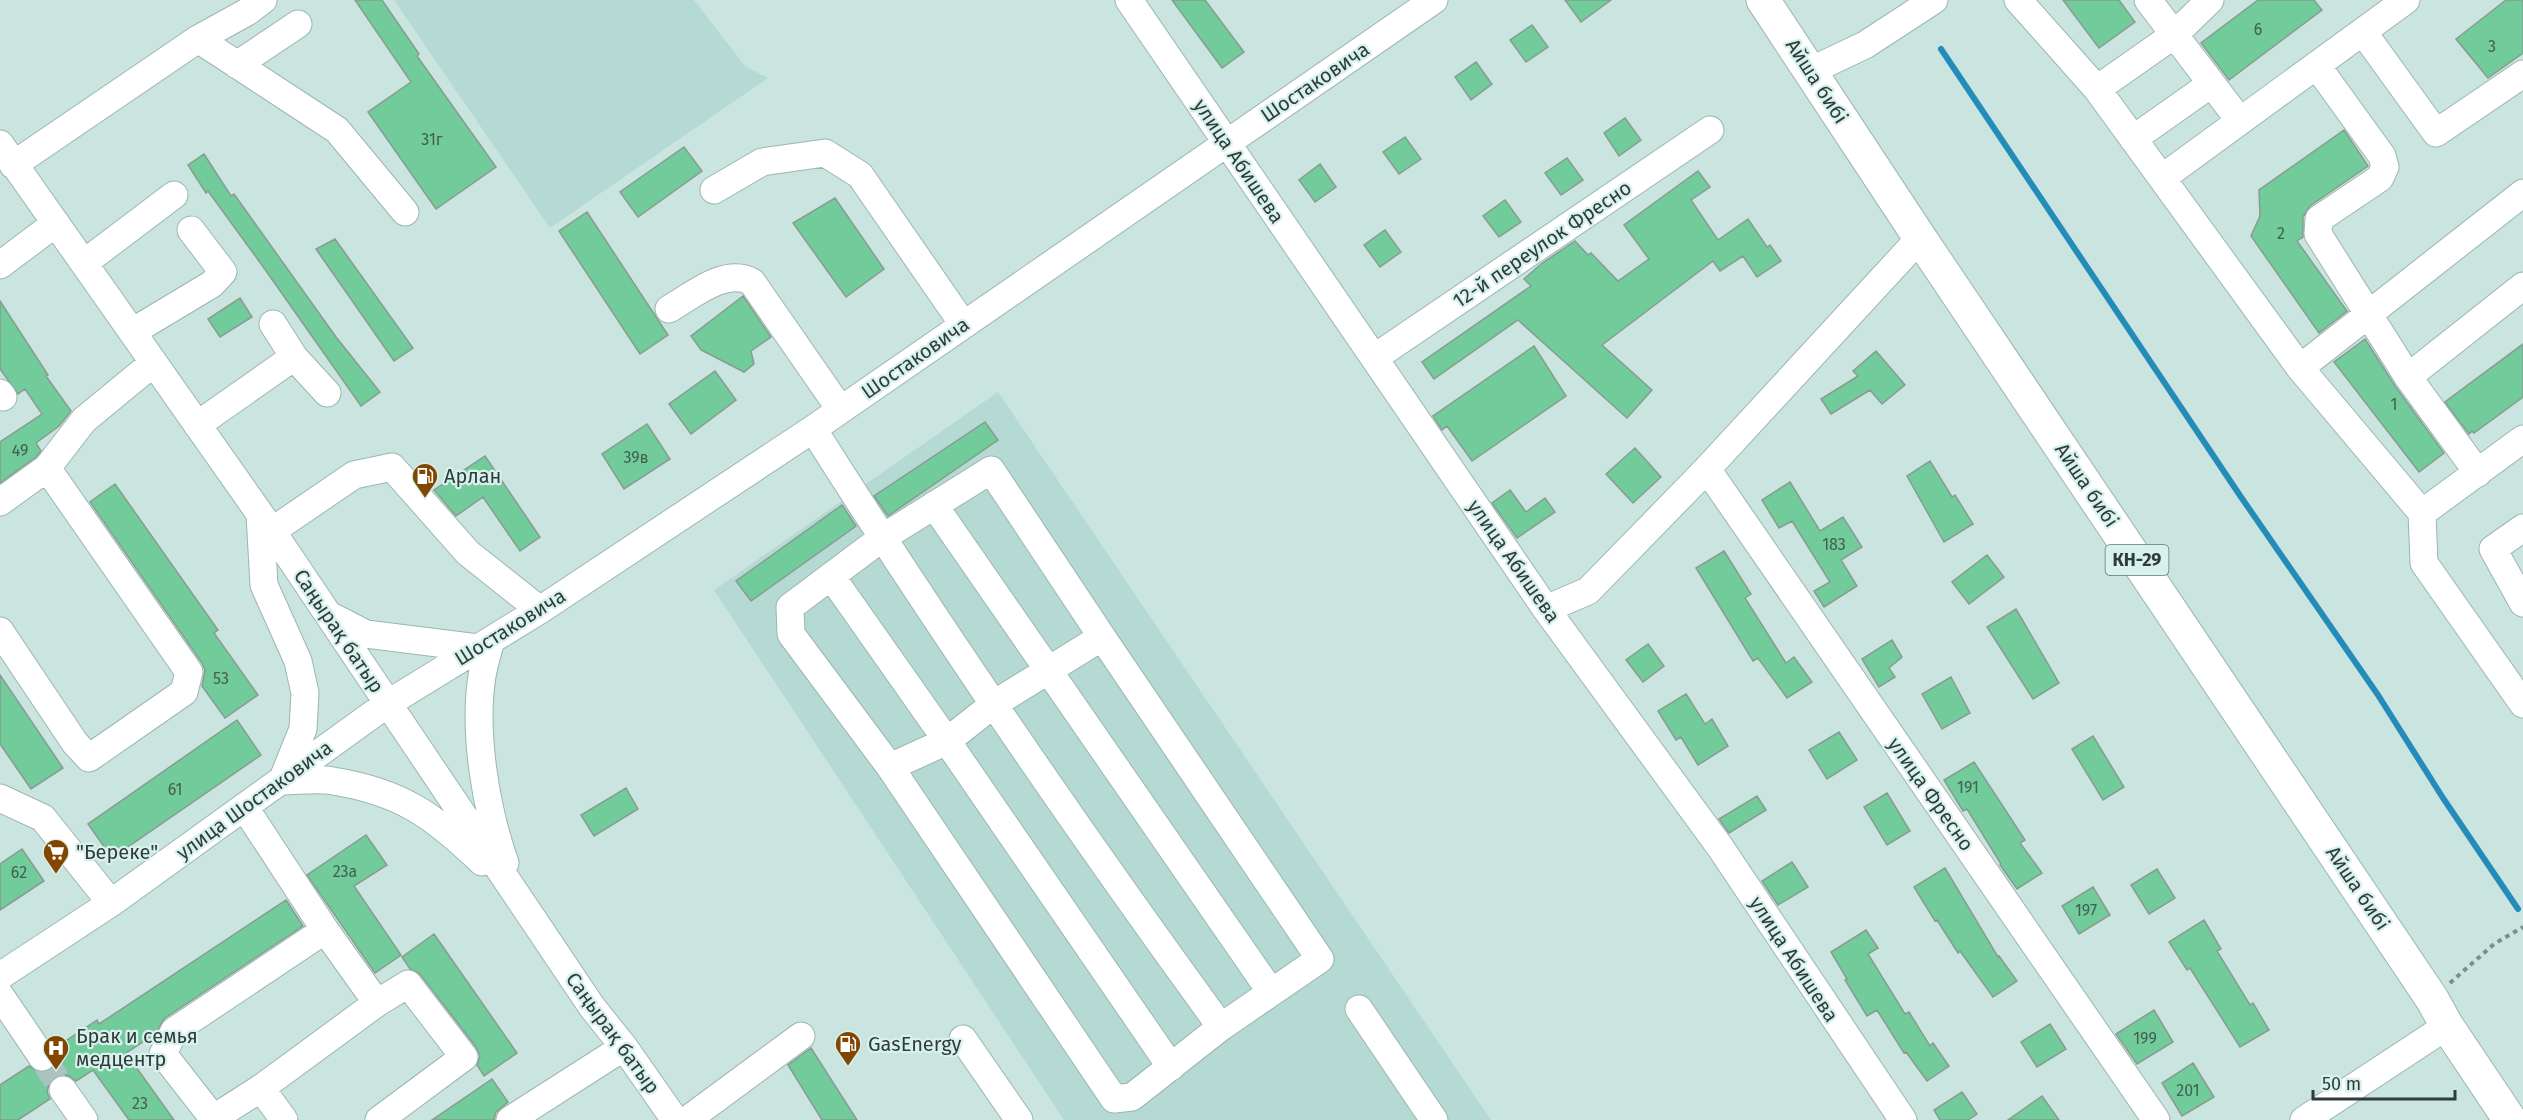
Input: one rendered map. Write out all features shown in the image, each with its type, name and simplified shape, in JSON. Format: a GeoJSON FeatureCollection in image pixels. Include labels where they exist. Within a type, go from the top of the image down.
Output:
{"type":"FeatureCollection","features":[{"type":"Feature","properties":{"kind":"main road","name":"Айша бибі"},"geometry":{"type":"LineString","coordinates":[[1763,0],[2510,1120]]}},
{"type":"Feature","properties":{"kind":"street"},"geometry":{"type":"LineString","coordinates":[[7,154],[247,12],[262,0]]}},
{"type":"Feature","properties":{"kind":"street","name":"улица Абишева"},"geometry":{"type":"LineString","coordinates":[[1129,0],[1546,609],[1720,847],[1903,1120]]}},
{"type":"Feature","properties":{"kind":"street"},"geometry":{"type":"LineString","coordinates":[[2018,0],[2097,89],[2300,368],[2422,513],[2424,563],[2523,704]]}},
{"type":"Feature","properties":{"kind":"street"},"geometry":{"type":"LineString","coordinates":[[2148,0],[2240,121]]}},
{"type":"Feature","properties":{"kind":"street"},"geometry":{"type":"LineString","coordinates":[[2097,89],[2174,35],[2210,0]]}},
{"type":"Feature","properties":{"kind":"street"},"geometry":{"type":"LineString","coordinates":[[2162,178],[2406,0]]}},
{"type":"Feature","properties":{"kind":"street"},"geometry":{"type":"LineString","coordinates":[[1810,71],[1865,45],[1933,1]]}},
{"type":"Feature","properties":{"kind":"street","name":"Шостаковича"},"geometry":{"type":"LineString","coordinates":[[387,704],[540,610],[813,429],[1419,5]]}},
{"type":"Feature","properties":{"kind":"street"},"geometry":{"type":"LineString","coordinates":[[237,65],[298,24]]}},
{"type":"Feature","properties":{"kind":"street"},"geometry":{"type":"LineString","coordinates":[[2363,32],[2436,133],[2523,74]]}},
{"type":"Feature","properties":{"kind":"street"},"geometry":{"type":"LineString","coordinates":[[198,39],[337,130],[405,212]]}},
{"type":"Feature","properties":{"kind":"street"},"geometry":{"type":"LineString","coordinates":[[2317,66],[2382,156],[2385,167],[2380,178],[2319,219],[2321,241],[2408,376],[2478,473]]}},
{"type":"Feature","properties":{"kind":"street"},"geometry":{"type":"LineString","coordinates":[[2133,140],[2211,84]]}},
{"type":"Feature","properties":{"kind":"street","name":"12-й переулок Фресно"},"geometry":{"type":"LineString","coordinates":[[1374,358],[1710,130]]}},
{"type":"Feature","properties":{"kind":"street"},"geometry":{"type":"LineString","coordinates":[[714,190],[762,162],[825,153],[860,175],[963,324]]}},
{"type":"Feature","properties":{"kind":"street","name":"Саңырақ батыр"},"geometry":{"type":"LineString","coordinates":[[7,154],[152,364],[266,523],[592,1006],[675,1120]]}},
{"type":"Feature","properties":{"kind":"street"},"geometry":{"type":"LineString","coordinates":[[2300,368],[2523,193]]}},
{"type":"Feature","properties":{"kind":"street"},"geometry":{"type":"LineString","coordinates":[[84,263],[174,195]]}},
{"type":"Feature","properties":{"kind":"street"},"geometry":{"type":"LineString","coordinates":[[0,265],[56,223]]}},
{"type":"Feature","properties":{"kind":"street"},"geometry":{"type":"LineString","coordinates":[[132,332],[212,284],[223,272],[191,231]]}},
{"type":"Feature","properties":{"kind":"street"},"geometry":{"type":"LineString","coordinates":[[1546,609],[1588,591],[1707,469],[1920,238]]}},
{"type":"Feature","properties":{"kind":"street"},"geometry":{"type":"LineString","coordinates":[[669,309],[725,278],[737,277],[752,282],[840,409]]}},
{"type":"Feature","properties":{"kind":"street"},"geometry":{"type":"LineString","coordinates":[[2408,376],[2523,286]]}},
{"type":"Feature","properties":{"kind":"street"},"geometry":{"type":"LineString","coordinates":[[273,324],[294,357],[327,393]]}},
{"type":"Feature","properties":{"kind":"street"},"geometry":{"type":"LineString","coordinates":[[197,425],[294,357]]}},
{"type":"Feature","properties":{"kind":"street"},"geometry":{"type":"LineString","coordinates":[[0,502],[46,468],[84,420],[152,364]]}},
{"type":"Feature","properties":{"kind":"street"},"geometry":{"type":"LineString","coordinates":[[813,429],[882,538],[1093,851],[1221,1027]]}},
{"type":"Feature","properties":{"kind":"street"},"geometry":{"type":"LineString","coordinates":[[2422,513],[2523,439]]}},
{"type":"Feature","properties":{"kind":"street"},"geometry":{"type":"LineString","coordinates":[[516,894],[444,827],[413,806],[387,794],[331,780],[282,781],[303,729],[305,693],[298,661],[264,585],[266,523],[354,475],[392,467],[468,553],[540,610]]}},
{"type":"Feature","properties":{"kind":"street"},"geometry":{"type":"LineString","coordinates":[[0,631],[75,743],[89,758],[184,692],[189,672],[46,468]]}},
{"type":"Feature","properties":{"kind":"street","name":"улица Фресно"},"geometry":{"type":"LineString","coordinates":[[1707,469],[2156,1120]]}},
{"type":"Feature","properties":{"kind":"street"},"geometry":{"type":"LineString","coordinates":[[991,471],[1320,959],[1221,1027],[1132,1097],[1114,1099],[890,767],[791,634],[790,607],[882,538],[934,505],[991,471]]}},
{"type":"Feature","properties":{"kind":"street"},"geometry":{"type":"LineString","coordinates":[[934,505],[1271,993]]}},
{"type":"Feature","properties":{"kind":"street"},"geometry":{"type":"LineString","coordinates":[[2523,528],[2493,549],[2523,603]]}},
{"type":"Feature","properties":{"kind":"street"},"geometry":{"type":"LineString","coordinates":[[831,576],[1171,1067]]}},
{"type":"Feature","properties":{"kind":"street"},"geometry":{"type":"LineString","coordinates":[[327,614],[366,634],[484,644],[480,721],[484,785],[496,837],[516,894]]}},
{"type":"Feature","properties":{"kind":"street"},"geometry":{"type":"LineString","coordinates":[[890,767],[947,741],[994,704],[1102,637]]}},
{"type":"Feature","properties":{"kind":"street","name":"улица Шостаковича"},"geometry":{"type":"LineString","coordinates":[[0,976],[111,903],[387,704]]}},
{"type":"Feature","properties":{"kind":"street"},"geometry":{"type":"LineString","coordinates":[[2,802],[43,818],[111,903]]}},
{"type":"Feature","properties":{"kind":"street"},"geometry":{"type":"LineString","coordinates":[[245,808],[325,930],[377,1003]]}},
{"type":"Feature","properties":{"kind":"street"},"geometry":{"type":"LineString","coordinates":[[325,930],[174,1031],[163,1054],[212,1119],[261,1088],[377,1003],[408,984],[464,1057],[379,1120]]}},
{"type":"Feature","properties":{"kind":"street"},"geometry":{"type":"LineString","coordinates":[[0,995],[42,1057]]}},
{"type":"Feature","properties":{"kind":"street"},"geometry":{"type":"LineString","coordinates":[[1359,1009],[1434,1120]]}},
{"type":"Feature","properties":{"kind":"street"},"geometry":{"type":"LineString","coordinates":[[2304,1120],[2440,1012]]}},
{"type":"Feature","properties":{"kind":"street"},"geometry":{"type":"LineString","coordinates":[[687,1120],[801,1036]]}},
{"type":"Feature","properties":{"kind":"street"},"geometry":{"type":"LineString","coordinates":[[963,1039],[1018,1120]]}},
{"type":"Feature","properties":{"kind":"street"},"geometry":{"type":"LineString","coordinates":[[510,1120],[624,1047]]}},
{"type":"Feature","properties":{"kind":"street"},"geometry":{"type":"LineString","coordinates":[[261,1088],[284,1120]]}},
{"type":"Feature","properties":{"kind":"street"},"geometry":{"type":"LineString","coordinates":[[63,1090],[84,1120]]}},
{"type":"Feature","properties":{"kind":"path"},"geometry":{"type":"LineString","coordinates":[[2440,1012],[2494,944],[2523,927]]}},
{"type":"Feature","properties":{"kind":"shaded area"},"geometry":{"type":"Polygon","coordinates":[[[394,0],[694,0],[745,66],[768,78],[550,228],[394,0]]]}},
{"type":"Feature","properties":{"kind":"shaded area"},"geometry":{"type":"Polygon","coordinates":[[[998,392],[1491,1120],[1064,1120],[714,590],[998,392]]]}},
{"type":"Feature","properties":{"kind":"building"},"geometry":{"type":"Polygon","coordinates":[[[355,0],[382,0],[419,54],[417,56],[496,167],[436,209],[368,112],[411,82],[355,0]]]}},
{"type":"Feature","properties":{"kind":"building"},"geometry":{"type":"Polygon","coordinates":[[[1172,0],[1205,0],[1244,52],[1222,68],[1172,0]]]}},
{"type":"Feature","properties":{"kind":"building"},"geometry":{"type":"Polygon","coordinates":[[[1565,0],[1611,0],[1581,22],[1565,0]]]}},
{"type":"Feature","properties":{"kind":"building"},"geometry":{"type":"Polygon","coordinates":[[[2063,0],[2119,0],[2135,22],[2099,48],[2063,0]]]}},
{"type":"Feature","properties":{"kind":"building"},"geometry":{"type":"Polygon","coordinates":[[[2258,0],[2314,0],[2322,10],[2229,80],[2201,43],[2258,0]]]}},
{"type":"Feature","properties":{"kind":"building"},"geometry":{"type":"Polygon","coordinates":[[[2506,0],[2523,0],[2523,53],[2488,78],[2456,39],[2506,0]]]}},
{"type":"Feature","properties":{"kind":"building"},"geometry":{"type":"Polygon","coordinates":[[[1532,25],[1548,47],[1526,62],[1510,40],[1532,25]]]}},
{"type":"Feature","properties":{"kind":"building"},"geometry":{"type":"Polygon","coordinates":[[[1476,62],[1492,84],[1471,100],[1455,77],[1476,62]]]}},
{"type":"Feature","properties":{"kind":"building"},"geometry":{"type":"Polygon","coordinates":[[[1625,118],[1641,140],[1619,156],[1604,133],[1625,118]]]}},
{"type":"Feature","properties":{"kind":"building"},"geometry":{"type":"Polygon","coordinates":[[[2344,130],[2368,166],[2310,206],[2303,217],[2303,237],[2297,241],[2347,311],[2319,333],[2251,236],[2260,216],[2259,190],[2344,130]]]}},
{"type":"Feature","properties":{"kind":"building"},"geometry":{"type":"Polygon","coordinates":[[[1405,137],[1421,159],[1399,174],[1383,152],[1405,137]]]}},
{"type":"Feature","properties":{"kind":"building"},"geometry":{"type":"Polygon","coordinates":[[[684,147],[702,171],[638,217],[620,192],[684,147]]]}},
{"type":"Feature","properties":{"kind":"building"},"geometry":{"type":"Polygon","coordinates":[[[204,154],[231,196],[234,194],[336,337],[380,392],[361,406],[188,165],[204,154]]]}},
{"type":"Feature","properties":{"kind":"building"},"geometry":{"type":"Polygon","coordinates":[[[1567,158],[1583,180],[1561,195],[1545,173],[1567,158]]]}},
{"type":"Feature","properties":{"kind":"building"},"geometry":{"type":"Polygon","coordinates":[[[1320,164],[1336,187],[1315,202],[1299,180],[1320,164]]]}},
{"type":"Feature","properties":{"kind":"building"},"geometry":{"type":"Polygon","coordinates":[[[1698,171],[1710,187],[1691,200],[1718,240],[1748,219],[1767,247],[1770,245],[1781,261],[1757,277],[1743,256],[1720,271],[1713,261],[1602,345],[1652,390],[1627,418],[1518,320],[1434,379],[1422,362],[1531,286],[1524,279],[1541,264],[1575,241],[1588,255],[1591,253],[1618,281],[1649,259],[1624,225],[1698,171]]]}},
{"type":"Feature","properties":{"kind":"building"},"geometry":{"type":"Polygon","coordinates":[[[835,198],[884,269],[846,297],[793,223],[835,198]]]}},
{"type":"Feature","properties":{"kind":"building"},"geometry":{"type":"Polygon","coordinates":[[[1505,200],[1521,222],[1499,237],[1483,216],[1505,200]]]}},
{"type":"Feature","properties":{"kind":"building"},"geometry":{"type":"Polygon","coordinates":[[[587,212],[668,335],[640,354],[559,231],[587,212]]]}},
{"type":"Feature","properties":{"kind":"building"},"geometry":{"type":"Polygon","coordinates":[[[1385,230],[1401,252],[1380,267],[1364,245],[1385,230]]]}},
{"type":"Feature","properties":{"kind":"building"},"geometry":{"type":"Polygon","coordinates":[[[335,239],[413,348],[394,361],[316,249],[335,239]]]}},
{"type":"Feature","properties":{"kind":"building"},"geometry":{"type":"Polygon","coordinates":[[[743,296],[771,337],[751,351],[754,364],[744,372],[701,350],[691,336],[743,296]]]}},
{"type":"Feature","properties":{"kind":"building"},"geometry":{"type":"Polygon","coordinates":[[[240,298],[252,317],[220,337],[208,319],[240,298]]]}},
{"type":"Feature","properties":{"kind":"building"},"geometry":{"type":"Polygon","coordinates":[[[0,301],[48,375],[46,376],[71,411],[59,426],[36,443],[41,451],[36,457],[0,483],[0,442],[42,414],[25,389],[18,394],[0,369],[0,301]]]}},
{"type":"Feature","properties":{"kind":"building"},"geometry":{"type":"Polygon","coordinates":[[[2365,339],[2395,386],[2444,453],[2419,472],[2334,362],[2365,339]]]}},
{"type":"Feature","properties":{"kind":"building"},"geometry":{"type":"Polygon","coordinates":[[[2523,344],[2523,397],[2474,433],[2472,431],[2469,434],[2445,402],[2523,344]]]}},
{"type":"Feature","properties":{"kind":"building"},"geometry":{"type":"Polygon","coordinates":[[[1534,346],[1566,396],[1472,461],[1447,426],[1442,430],[1433,416],[1534,346]]]}},
{"type":"Feature","properties":{"kind":"building"},"geometry":{"type":"Polygon","coordinates":[[[1876,351],[1905,385],[1882,404],[1870,390],[1831,414],[1821,399],[1858,376],[1853,371],[1876,351]]]}},
{"type":"Feature","properties":{"kind":"building"},"geometry":{"type":"Polygon","coordinates":[[[715,371],[736,400],[691,434],[669,404],[715,371]]]}},
{"type":"Feature","properties":{"kind":"building"},"geometry":{"type":"Polygon","coordinates":[[[985,422],[998,440],[888,516],[874,496],[985,422]]]}},
{"type":"Feature","properties":{"kind":"building"},"geometry":{"type":"Polygon","coordinates":[[[647,424],[670,459],[624,489],[602,454],[647,424]]]}},
{"type":"Feature","properties":{"kind":"building"},"geometry":{"type":"Polygon","coordinates":[[[1635,448],[1661,477],[1633,503],[1606,474],[1635,448]]]}},
{"type":"Feature","properties":{"kind":"building"},"geometry":{"type":"Polygon","coordinates":[[[485,456],[540,537],[520,551],[483,497],[456,516],[434,490],[485,456]]]}},
{"type":"Feature","properties":{"kind":"building"},"geometry":{"type":"Polygon","coordinates":[[[1930,461],[1952,497],[1955,495],[1973,524],[1944,542],[1907,476],[1930,461]]]}},
{"type":"Feature","properties":{"kind":"building"},"geometry":{"type":"Polygon","coordinates":[[[1790,482],[1820,531],[1843,517],[1862,547],[1841,560],[1857,586],[1824,607],[1814,591],[1830,582],[1792,521],[1779,528],[1762,500],[1790,482]]]}},
{"type":"Feature","properties":{"kind":"building"},"geometry":{"type":"Polygon","coordinates":[[[115,484],[218,630],[214,633],[258,695],[225,718],[202,686],[205,670],[202,663],[90,502],[115,484]]]}},
{"type":"Feature","properties":{"kind":"building"},"geometry":{"type":"Polygon","coordinates":[[[1510,490],[1526,512],[1545,498],[1555,512],[1517,538],[1492,503],[1510,490]]]}},
{"type":"Feature","properties":{"kind":"building"},"geometry":{"type":"Polygon","coordinates":[[[842,505],[856,526],[751,601],[736,581],[842,505]]]}},
{"type":"Feature","properties":{"kind":"building"},"geometry":{"type":"Polygon","coordinates":[[[1724,551],[1751,594],[1745,598],[1786,663],[1794,657],[1812,682],[1787,698],[1758,658],[1753,661],[1696,568],[1724,551]]]}},
{"type":"Feature","properties":{"kind":"building"},"geometry":{"type":"Polygon","coordinates":[[[1987,555],[2004,577],[1969,604],[1952,582],[1987,555]]]}},
{"type":"Feature","properties":{"kind":"building"},"geometry":{"type":"Polygon","coordinates":[[[2016,609],[2059,683],[2033,699],[1987,627],[2016,609]]]}},
{"type":"Feature","properties":{"kind":"building"},"geometry":{"type":"Polygon","coordinates":[[[1892,640],[1902,657],[1889,668],[1895,677],[1879,687],[1862,659],[1892,640]]]}},
{"type":"Feature","properties":{"kind":"building"},"geometry":{"type":"Polygon","coordinates":[[[1648,644],[1664,666],[1643,682],[1626,660],[1648,644]]]}},
{"type":"Feature","properties":{"kind":"building"},"geometry":{"type":"Polygon","coordinates":[[[0,675],[63,768],[31,789],[0,744],[0,675]]]}},
{"type":"Feature","properties":{"kind":"building"},"geometry":{"type":"Polygon","coordinates":[[[1951,677],[1970,713],[1942,729],[1922,694],[1951,677]]]}},
{"type":"Feature","properties":{"kind":"building"},"geometry":{"type":"Polygon","coordinates":[[[1686,694],[1705,724],[1712,719],[1728,746],[1698,765],[1681,737],[1676,740],[1658,711],[1686,694]]]}},
{"type":"Feature","properties":{"kind":"building"},"geometry":{"type":"Polygon","coordinates":[[[237,720],[261,755],[112,858],[88,824],[237,720]]]}},
{"type":"Feature","properties":{"kind":"building"},"geometry":{"type":"Polygon","coordinates":[[[1839,732],[1857,760],[1827,779],[1809,750],[1839,732]]]}},
{"type":"Feature","properties":{"kind":"building"},"geometry":{"type":"Polygon","coordinates":[[[2093,736],[2124,787],[2103,800],[2072,749],[2093,736]]]}},
{"type":"Feature","properties":{"kind":"building"},"geometry":{"type":"Polygon","coordinates":[[[1974,762],[2025,840],[2020,843],[2042,873],[2017,889],[1967,809],[1963,811],[1944,780],[1974,762]]]}},
{"type":"Feature","properties":{"kind":"building"},"geometry":{"type":"Polygon","coordinates":[[[626,788],[638,809],[594,836],[581,815],[626,788]]]}},
{"type":"Feature","properties":{"kind":"building"},"geometry":{"type":"Polygon","coordinates":[[[1887,793],[1910,831],[1887,845],[1864,807],[1887,793]]]}},
{"type":"Feature","properties":{"kind":"building"},"geometry":{"type":"Polygon","coordinates":[[[1757,796],[1766,810],[1729,833],[1719,819],[1757,796]]]}},
{"type":"Feature","properties":{"kind":"building"},"geometry":{"type":"Polygon","coordinates":[[[366,835],[387,865],[354,886],[401,955],[375,973],[307,875],[366,835]]]}},
{"type":"Feature","properties":{"kind":"building"},"geometry":{"type":"Polygon","coordinates":[[[22,849],[44,881],[0,910],[0,864],[22,849]]]}},
{"type":"Feature","properties":{"kind":"building"},"geometry":{"type":"Polygon","coordinates":[[[1792,862],[1808,887],[1778,905],[1762,881],[1792,862]]]}},
{"type":"Feature","properties":{"kind":"building"},"geometry":{"type":"Polygon","coordinates":[[[1945,868],[1998,957],[2017,981],[1993,997],[1960,951],[1958,953],[1937,920],[1935,921],[1914,887],[1945,868]]]}},
{"type":"Feature","properties":{"kind":"building"},"geometry":{"type":"Polygon","coordinates":[[[2157,869],[2175,898],[2149,914],[2131,885],[2157,869]]]}},
{"type":"Feature","properties":{"kind":"building"},"geometry":{"type":"Polygon","coordinates":[[[2093,887],[2110,915],[2079,934],[2062,906],[2093,887]]]}},
{"type":"Feature","properties":{"kind":"building"},"geometry":{"type":"Polygon","coordinates":[[[286,900],[303,926],[165,1018],[155,1034],[126,1053],[174,1120],[129,1120],[93,1070],[76,1081],[62,1074],[54,1077],[47,1092],[50,1099],[18,1120],[0,1120],[0,1085],[29,1066],[43,1073],[50,1070],[56,1063],[58,1055],[55,1048],[97,1020],[99,1024],[286,900]]]}},
{"type":"Feature","properties":{"kind":"building"},"geometry":{"type":"Polygon","coordinates":[[[2204,920],[2221,949],[2217,951],[2250,1005],[2253,1003],[2269,1030],[2240,1047],[2190,968],[2187,970],[2169,942],[2204,920]]]}},
{"type":"Feature","properties":{"kind":"building"},"geometry":{"type":"Polygon","coordinates":[[[1866,930],[1878,948],[1868,954],[1905,1014],[1909,1012],[1930,1046],[1933,1043],[1949,1066],[1927,1081],[1906,1052],[1904,1053],[1877,1010],[1867,1016],[1831,952],[1866,930]]]}},
{"type":"Feature","properties":{"kind":"building"},"geometry":{"type":"Polygon","coordinates":[[[434,934],[517,1053],[484,1076],[477,1065],[480,1056],[476,1047],[420,974],[410,969],[402,957],[434,934]]]}},
{"type":"Feature","properties":{"kind":"building"},"geometry":{"type":"Polygon","coordinates":[[[2154,1010],[2173,1042],[2137,1064],[2116,1034],[2154,1010]]]}},
{"type":"Feature","properties":{"kind":"building"},"geometry":{"type":"Polygon","coordinates":[[[2050,1024],[2066,1049],[2037,1067],[2021,1042],[2050,1024]]]}},
{"type":"Feature","properties":{"kind":"building"},"geometry":{"type":"Polygon","coordinates":[[[811,1048],[857,1120],[822,1120],[788,1065],[811,1048]]]}},
{"type":"Feature","properties":{"kind":"building"},"geometry":{"type":"Polygon","coordinates":[[[2193,1063],[2214,1097],[2182,1116],[2162,1083],[2193,1063]]]}},
{"type":"Feature","properties":{"kind":"building"},"geometry":{"type":"Polygon","coordinates":[[[492,1079],[508,1102],[496,1112],[494,1120],[432,1120],[492,1079]]]}},
{"type":"Feature","properties":{"kind":"building"},"geometry":{"type":"Polygon","coordinates":[[[1962,1092],[1977,1114],[1968,1120],[1940,1120],[1934,1110],[1962,1092]]]}},
{"type":"Feature","properties":{"kind":"building"},"geometry":{"type":"Polygon","coordinates":[[[2042,1096],[2059,1120],[2008,1120],[2042,1096]]]}},
{"type":"Feature","properties":{"kind":"waterway"},"geometry":{"type":"LineString","coordinates":[[1941,49],[2241,497],[2378,695],[2443,798],[2518,909]]}},
{"type":"Feature","properties":{"kind":"tunnel"},"geometry":{"type":"LineString","coordinates":[[42,1057],[63,1090]]}},
{"type":"Feature","properties":{"kind":"place","name":"Арлан"},"geometry":{"type":"Point","coordinates":[425,499]}},
{"type":"Feature","properties":{"kind":"place","name":"\"Береке\""},"geometry":{"type":"Point","coordinates":[56,875]}},
{"type":"Feature","properties":{"kind":"place","name":"GasEnergy"},"geometry":{"type":"Point","coordinates":[848,1067]}},
{"type":"Feature","properties":{"kind":"place","name":"Брак и семья медцентр"},"geometry":{"type":"Point","coordinates":[56,1071]}}]}
